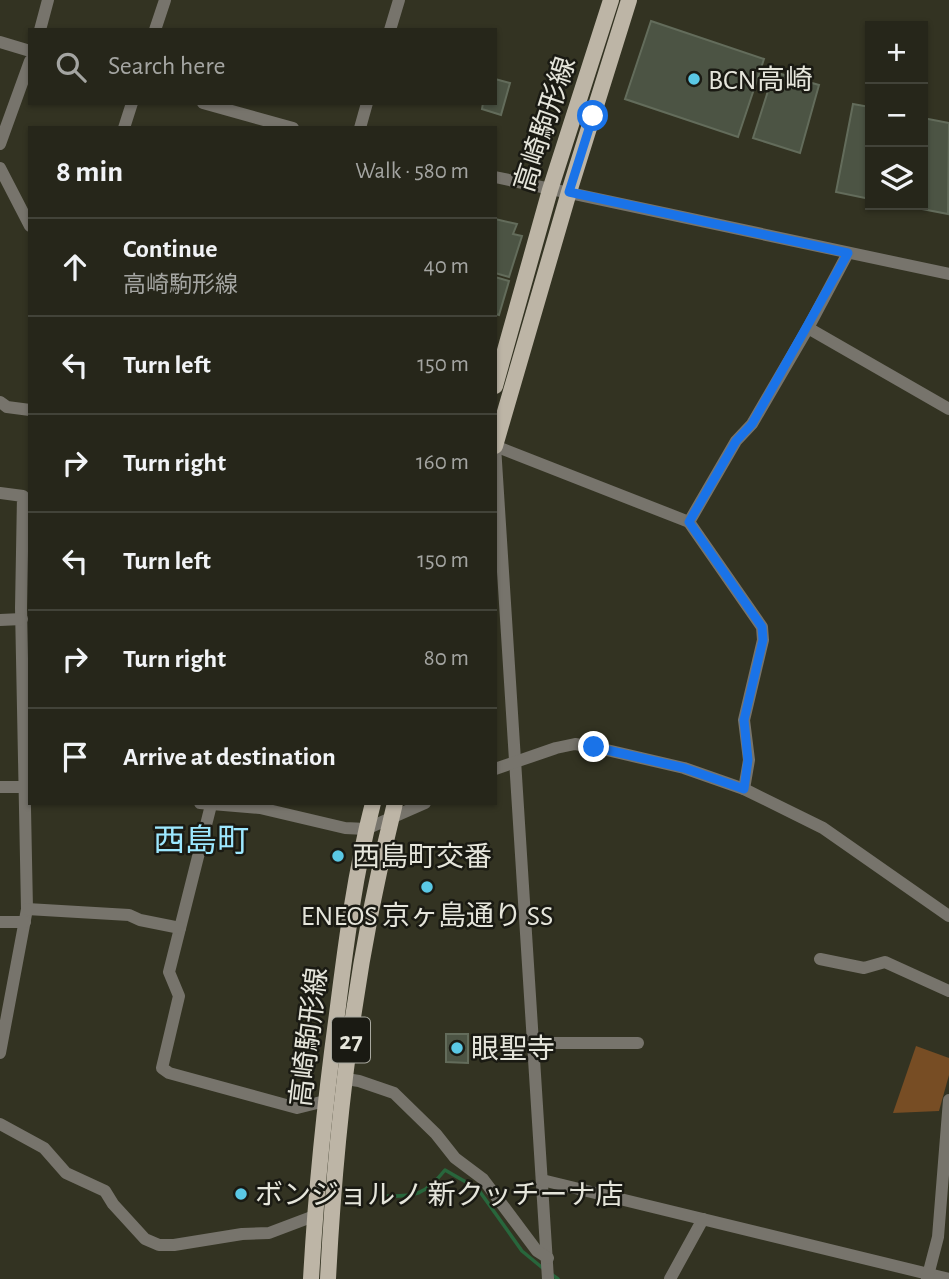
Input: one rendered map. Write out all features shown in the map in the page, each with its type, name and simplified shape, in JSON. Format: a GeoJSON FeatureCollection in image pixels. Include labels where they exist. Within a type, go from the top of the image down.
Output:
{"type":"FeatureCollection","features":[{"type":"Feature","properties":{"kind":"main road","name":"高崎駒形線"},"geometry":{"type":"LineString","coordinates":[[497,379],[550,190],[611,0]]}},
{"type":"Feature","properties":{"kind":"main road","name":"高崎駒形線"},"geometry":{"type":"LineString","coordinates":[[497,439],[569,192],[629,0]]}},
{"type":"Feature","properties":{"kind":"main road","name":"高崎駒形線"},"geometry":{"type":"LineString","coordinates":[[311,1279],[325,1101],[344,958],[372,805]]}},
{"type":"Feature","properties":{"kind":"main road","name":"高崎駒形線"},"geometry":{"type":"LineString","coordinates":[[328,1279],[331,1216],[361,958],[393,811]]}},
{"type":"Feature","properties":{"kind":"street"},"geometry":{"type":"LineString","coordinates":[[41,28],[48,0]]}},
{"type":"Feature","properties":{"kind":"street"},"geometry":{"type":"LineString","coordinates":[[156,28],[165,0]]}},
{"type":"Feature","properties":{"kind":"street"},"geometry":{"type":"LineString","coordinates":[[391,28],[399,0]]}},
{"type":"Feature","properties":{"kind":"street"},"geometry":{"type":"LineString","coordinates":[[0,42],[28,50]]}},
{"type":"Feature","properties":{"kind":"street"},"geometry":{"type":"LineString","coordinates":[[0,144],[28,67]]}},
{"type":"Feature","properties":{"kind":"street"},"geometry":{"type":"LineString","coordinates":[[125,126],[131,105]]}},
{"type":"Feature","properties":{"kind":"street"},"geometry":{"type":"LineString","coordinates":[[210,105],[286,126]]}},
{"type":"Feature","properties":{"kind":"street"},"geometry":{"type":"LineString","coordinates":[[361,126],[366,105]]}},
{"type":"Feature","properties":{"kind":"street"},"geometry":{"type":"LineString","coordinates":[[0,169],[28,222]]}},
{"type":"Feature","properties":{"kind":"street"},"geometry":{"type":"LineString","coordinates":[[497,177],[949,274]]}},
{"type":"Feature","properties":{"kind":"street"},"geometry":{"type":"LineString","coordinates":[[689,522],[736,441],[752,424],[848,253]]}},
{"type":"Feature","properties":{"kind":"street"},"geometry":{"type":"LineString","coordinates":[[808,328],[949,409]]}},
{"type":"Feature","properties":{"kind":"street"},"geometry":{"type":"LineString","coordinates":[[0,402],[7,407],[28,410]]}},
{"type":"Feature","properties":{"kind":"street"},"geometry":{"type":"LineString","coordinates":[[497,447],[689,522],[762,627],[763,640],[744,720],[748,760],[744,789]]}},
{"type":"Feature","properties":{"kind":"street"},"geometry":{"type":"LineString","coordinates":[[497,476],[548,1279]]}},
{"type":"Feature","properties":{"kind":"street"},"geometry":{"type":"LineString","coordinates":[[0,493],[23,496],[27,787],[26,915],[0,1053]]}},
{"type":"Feature","properties":{"kind":"street"},"geometry":{"type":"LineString","coordinates":[[0,620],[24,612]]}},
{"type":"Feature","properties":{"kind":"street"},"geometry":{"type":"LineString","coordinates":[[497,768],[556,748],[584,746],[684,768],[744,789],[823,828],[949,916]]}},
{"type":"Feature","properties":{"kind":"street"},"geometry":{"type":"LineString","coordinates":[[0,787],[27,787]]}},
{"type":"Feature","properties":{"kind":"street"},"geometry":{"type":"LineString","coordinates":[[205,805],[169,972],[178,996],[162,1068],[169,1073],[296,1108],[325,1101]]}},
{"type":"Feature","properties":{"kind":"street"},"geometry":{"type":"LineString","coordinates":[[219,805],[260,808],[345,828],[366,829],[393,811],[417,805]]}},
{"type":"Feature","properties":{"kind":"street"},"geometry":{"type":"LineString","coordinates":[[0,922],[26,915],[129,915],[140,920],[180,928]]}},
{"type":"Feature","properties":{"kind":"street"},"geometry":{"type":"LineString","coordinates":[[820,959],[864,968],[885,962],[949,991]]}},
{"type":"Feature","properties":{"kind":"street"},"geometry":{"type":"LineString","coordinates":[[532,1043],[638,1043]]}},
{"type":"Feature","properties":{"kind":"street"},"geometry":{"type":"LineString","coordinates":[[346,1079],[394,1093],[436,1134],[455,1158],[484,1179],[537,1251],[548,1258]]}},
{"type":"Feature","properties":{"kind":"street"},"geometry":{"type":"LineString","coordinates":[[929,1277],[938,1237],[949,1100]]}},
{"type":"Feature","properties":{"kind":"street"},"geometry":{"type":"LineString","coordinates":[[0,1124],[44,1148],[66,1173],[105,1191],[113,1204],[145,1239],[159,1245],[269,1233],[314,1216]]}},
{"type":"Feature","properties":{"kind":"street"},"geometry":{"type":"LineString","coordinates":[[542,1180],[929,1277],[949,1279]]}},
{"type":"Feature","properties":{"kind":"street"},"geometry":{"type":"LineString","coordinates":[[670,1279],[704,1219]]}},
{"type":"Feature","properties":{"kind":"shaded area"},"geometry":{"type":"Polygon","coordinates":[[[916,1046],[949,1058],[949,1075],[939,1111],[893,1113],[916,1046]]]}},
{"type":"Feature","properties":{"kind":"building","name":"BCN高崎"},"geometry":{"type":"Polygon","coordinates":[[[651,21],[764,59],[738,137],[625,99],[651,21]]]}},
{"type":"Feature","properties":{"kind":"building"},"geometry":{"type":"Polygon","coordinates":[[[774,72],[819,85],[800,153],[753,138],[774,72]]]}},
{"type":"Feature","properties":{"kind":"building"},"geometry":{"type":"Polygon","coordinates":[[[497,80],[510,83],[501,115],[482,109],[483,105],[497,105],[497,80]]]}},
{"type":"Feature","properties":{"kind":"building"},"geometry":{"type":"Polygon","coordinates":[[[853,104],[865,106],[865,198],[836,192],[853,104]]]}},
{"type":"Feature","properties":{"kind":"building"},"geometry":{"type":"Polygon","coordinates":[[[928,119],[949,123],[948,214],[927,210],[928,119]]]}},
{"type":"Feature","properties":{"kind":"building"},"geometry":{"type":"Polygon","coordinates":[[[497,219],[517,224],[513,234],[522,236],[509,277],[497,274],[497,219]]]}},
{"type":"Feature","properties":{"kind":"building"},"geometry":{"type":"Polygon","coordinates":[[[497,278],[509,281],[497,314],[497,278]]]}},
{"type":"Feature","properties":{"kind":"building","name":"眼聖寺"},"geometry":{"type":"Polygon","coordinates":[[[446,1034],[468,1034],[468,1063],[446,1062],[446,1034]]]}},
{"type":"Feature","properties":{"kind":"waterway"},"geometry":{"type":"LineString","coordinates":[[383,1196],[418,1193],[431,1185],[445,1170],[478,1189],[522,1251],[545,1270]]}},
{"type":"Feature","properties":{"kind":"waterway"},"geometry":{"type":"LineString","coordinates":[[551,1274],[558,1279]]}},
{"type":"Feature","properties":{"kind":"place","name":"BCN高崎"},"geometry":{"type":"Point","coordinates":[694,79]}},
{"type":"Feature","properties":{"kind":"place","name":"西島町交番"},"geometry":{"type":"Point","coordinates":[338,856]}},
{"type":"Feature","properties":{"kind":"place","name":"ENEOS 京ヶ島通り SS"},"geometry":{"type":"Point","coordinates":[427,887]}},
{"type":"Feature","properties":{"kind":"place","name":"眼聖寺"},"geometry":{"type":"Point","coordinates":[457,1048]}},
{"type":"Feature","properties":{"kind":"place","name":"ボンジョルノ 新クッチーナ店"},"geometry":{"type":"Point","coordinates":[241,1194]}},
{"type":"Feature","properties":{"kind":"district","name":"西島町"},"geometry":{"type":"Point","coordinates":[201,840]}},
{"type":"Feature","properties":{"kind":"route"},"geometry":{"type":"LineString","coordinates":[[593,116],[569,192],[848,253],[752,424],[736,441],[689,522],[762,627],[763,640],[744,720],[748,760],[744,789],[684,768],[594,747]]}}]}
